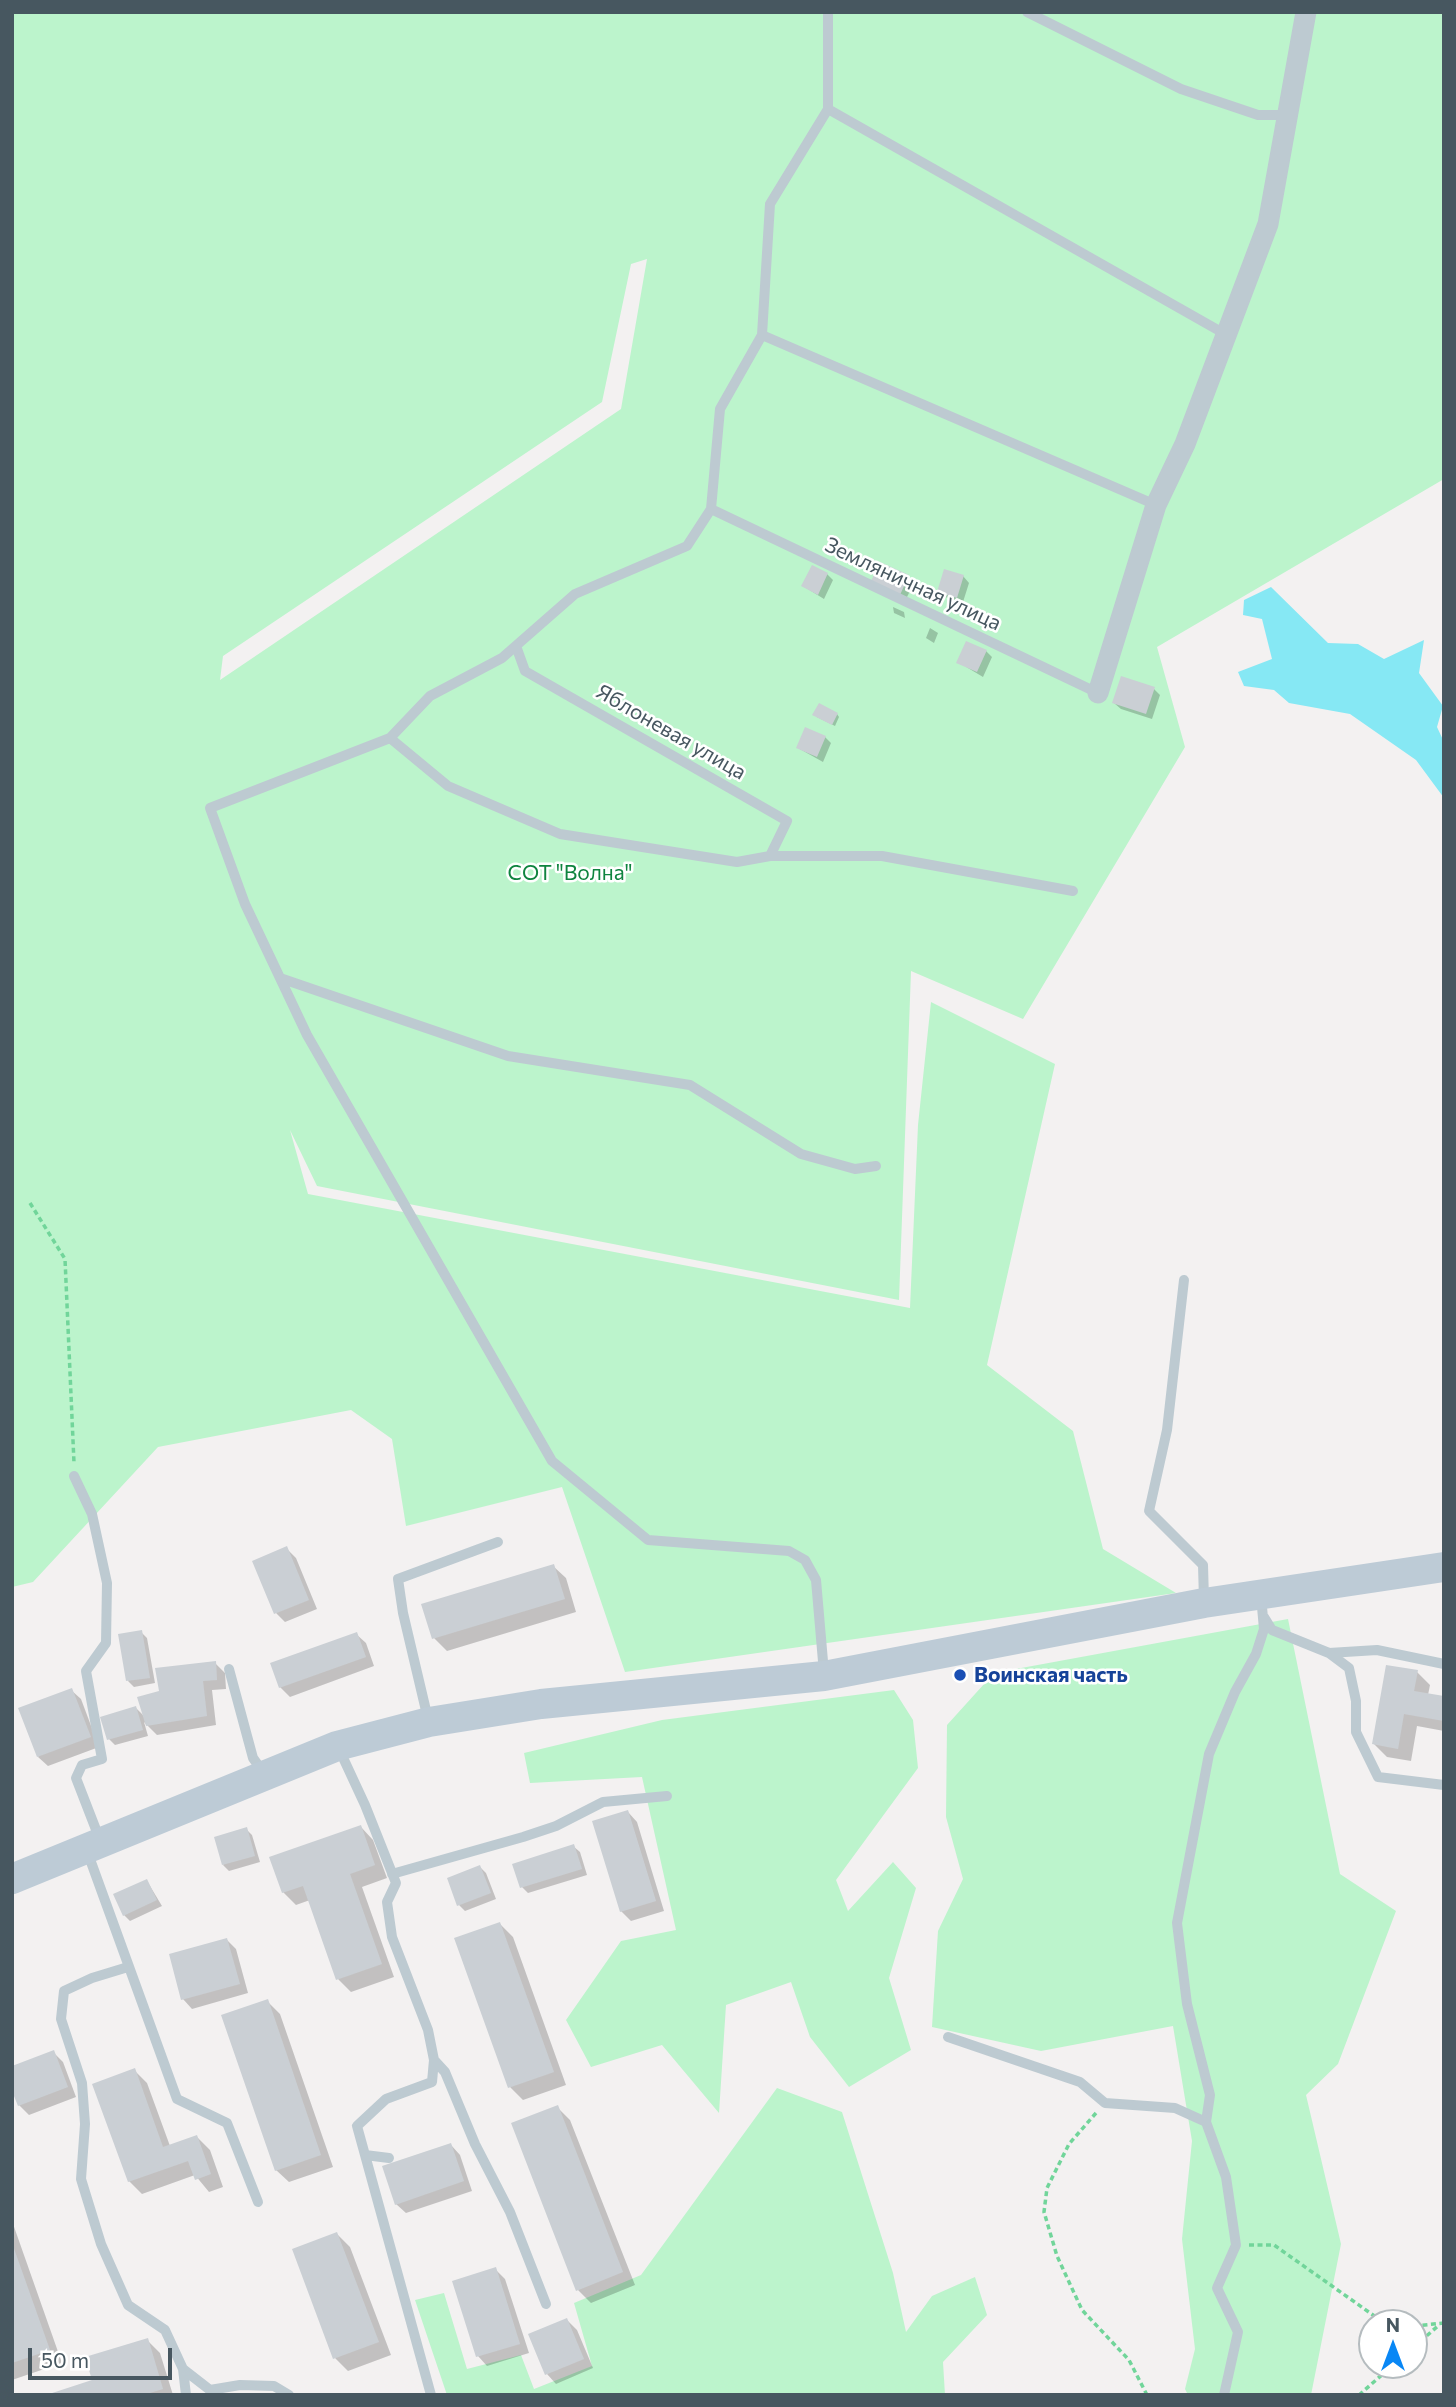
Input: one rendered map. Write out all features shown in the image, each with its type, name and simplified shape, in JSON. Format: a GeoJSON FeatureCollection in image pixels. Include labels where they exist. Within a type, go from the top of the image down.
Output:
{"type":"FeatureCollection","features":[{"type":"Feature","properties":{"kind":"street"},"geometry":{"type":"LineString","coordinates":[[1098,693],[1156,505],[1185,444],[1268,223],[1279,150],[1289,115],[1306,12]]}},
{"type":"Feature","properties":{"kind":"street"},"geometry":{"type":"LineString","coordinates":[[12,1879],[337,1746],[429,1722],[541,1704],[824,1676],[1204,1603],[1262,1605],[1444,1567]]}},
{"type":"Feature","properties":{"kind":"lane"},"geometry":{"type":"LineString","coordinates":[[824,1676],[816,1580],[805,1560],[789,1551],[648,1540],[552,1461],[307,1035],[245,904],[210,808],[390,738],[430,696],[502,658],[575,594],[687,546],[710,509],[720,409],[762,335],[770,204],[828,108],[828,12]]}},
{"type":"Feature","properties":{"kind":"lane"},"geometry":{"type":"LineString","coordinates":[[1027,12],[1181,89],[1258,115],[1289,115]]}},
{"type":"Feature","properties":{"kind":"lane"},"geometry":{"type":"LineString","coordinates":[[828,108],[1225,334]]}},
{"type":"Feature","properties":{"kind":"lane"},"geometry":{"type":"LineString","coordinates":[[762,335],[1156,505]]}},
{"type":"Feature","properties":{"kind":"lane","name":"Земляничная улица"},"geometry":{"type":"LineString","coordinates":[[710,509],[1098,693]]}},
{"type":"Feature","properties":{"kind":"lane","name":"Яблоневая улица"},"geometry":{"type":"LineString","coordinates":[[516,646],[525,671],[787,821],[770,856]]}},
{"type":"Feature","properties":{"kind":"lane"},"geometry":{"type":"LineString","coordinates":[[390,738],[448,786],[559,834],[737,862],[770,856],[882,856],[1073,891]]}},
{"type":"Feature","properties":{"kind":"lane"},"geometry":{"type":"LineString","coordinates":[[280,978],[508,1056],[690,1085],[801,1154],[855,1169],[876,1166]]}},
{"type":"Feature","properties":{"kind":"lane"},"geometry":{"type":"LineString","coordinates":[[1184,1280],[1167,1430],[1149,1511],[1203,1565],[1204,1603]]}},
{"type":"Feature","properties":{"kind":"lane"},"geometry":{"type":"LineString","coordinates":[[75,1476],[92,1514],[107,1583],[106,1643],[86,1671],[102,1759],[82,1765],[76,1778],[128,1967],[177,2099],[227,2123],[258,2202]]}},
{"type":"Feature","properties":{"kind":"lane"},"geometry":{"type":"LineString","coordinates":[[429,1722],[403,1613],[398,1579],[498,1542]]}},
{"type":"Feature","properties":{"kind":"lane"},"geometry":{"type":"LineString","coordinates":[[1262,1605],[1272,1630],[1329,1653],[1349,1668],[1356,1701],[1356,1732],[1378,1777],[1444,1785]]}},
{"type":"Feature","properties":{"kind":"lane"},"geometry":{"type":"LineString","coordinates":[[1224,2395],[1238,2332],[1217,2288],[1236,2245],[1226,2177],[1206,2122],[1210,2095],[1187,2004],[1177,1923],[1209,1754],[1235,1692],[1256,1654],[1262,1605]]}},
{"type":"Feature","properties":{"kind":"lane"},"geometry":{"type":"LineString","coordinates":[[1329,1653],[1377,1650],[1444,1664]]}},
{"type":"Feature","properties":{"kind":"lane"},"geometry":{"type":"LineString","coordinates":[[229,1669],[253,1758],[265,1774]]}},
{"type":"Feature","properties":{"kind":"lane"},"geometry":{"type":"LineString","coordinates":[[337,1746],[365,1805],[396,1883],[387,1902],[392,1937],[428,2030],[434,2060],[432,2082],[386,2099],[356,2126],[431,2395]]}},
{"type":"Feature","properties":{"kind":"lane"},"geometry":{"type":"LineString","coordinates":[[392,1874],[556,1826],[604,1802],[667,1796]]}},
{"type":"Feature","properties":{"kind":"lane"},"geometry":{"type":"LineString","coordinates":[[128,1967],[92,1978],[64,1991],[61,2019],[75,2053],[82,2083],[85,2124],[81,2179],[102,2244],[128,2305],[164,2330],[183,2369],[186,2395]]}},
{"type":"Feature","properties":{"kind":"lane"},"geometry":{"type":"LineString","coordinates":[[948,2037],[1080,2082],[1105,2103],[1175,2108],[1206,2122]]}},
{"type":"Feature","properties":{"kind":"lane"},"geometry":{"type":"LineString","coordinates":[[434,2060],[445,2073],[475,2144],[510,2212],[546,2304]]}},
{"type":"Feature","properties":{"kind":"lane"},"geometry":{"type":"LineString","coordinates":[[365,2155],[389,2158]]}},
{"type":"Feature","properties":{"kind":"lane"},"geometry":{"type":"LineString","coordinates":[[183,2369],[210,2390],[240,2385],[274,2386],[289,2395]]}},
{"type":"Feature","properties":{"kind":"path"},"geometry":{"type":"LineString","coordinates":[[30,1203],[65,1259],[75,1476]]}},
{"type":"Feature","properties":{"kind":"path"},"geometry":{"type":"LineString","coordinates":[[1105,2103],[1069,2144],[1047,2188],[1044,2212],[1057,2256],[1082,2310],[1129,2360],[1147,2395]]}},
{"type":"Feature","properties":{"kind":"path"},"geometry":{"type":"LineString","coordinates":[[1236,2245],[1274,2245],[1365,2309]]}},
{"type":"Feature","properties":{"kind":"path"},"geometry":{"type":"LineString","coordinates":[[1359,2395],[1377,2379]]}},
{"type":"Feature","properties":{"kind":"green space","name":"СОТ \"Волна\""},"geometry":{"type":"Polygon","coordinates":[[[12,12],[1444,12],[1444,479],[1157,647],[1185,747],[1023,1019],[911,971],[899,1300],[317,1186],[290,1130],[308,1194],[910,1308],[918,1125],[931,1002],[1055,1064],[987,1365],[1073,1431],[1103,1549],[1176,1593],[625,1672],[562,1487],[406,1526],[392,1439],[351,1410],[158,1447],[33,1582],[12,1587],[12,12]],[[647,259],[631,264],[602,402],[223,656],[220,680],[621,409],[647,259]]]}},
{"type":"Feature","properties":{"kind":"green space"},"geometry":{"type":"Polygon","coordinates":[[[1288,1619],[1340,1874],[1396,1911],[1338,2064],[1306,2095],[1341,2244],[1311,2395],[1188,2395],[1185,2389],[1195,2349],[1182,2239],[1192,2141],[1173,2026],[1041,2051],[932,2027],[938,1931],[963,1879],[946,1817],[947,1725],[994,1673],[1288,1619]]]}},
{"type":"Feature","properties":{"kind":"green space"},"geometry":{"type":"Polygon","coordinates":[[[894,1690],[913,1720],[918,1768],[836,1880],[848,1911],[893,1862],[916,1888],[889,1978],[911,2050],[849,2087],[810,2037],[791,1982],[726,2005],[719,2113],[662,2045],[591,2067],[566,2020],[621,1941],[676,1930],[642,1777],[530,1783],[524,1753],[662,1720],[894,1690]]]}},
{"type":"Feature","properties":{"kind":"green space"},"geometry":{"type":"Polygon","coordinates":[[[777,2088],[842,2112],[893,2273],[906,2332],[932,2296],[975,2277],[987,2315],[943,2362],[945,2395],[447,2395],[415,2300],[444,2293],[467,2369],[521,2355],[534,2389],[592,2366],[574,2303],[641,2275],[777,2088]]]}},
{"type":"Feature","properties":{"kind":"water"},"geometry":{"type":"Polygon","coordinates":[[[1271,587],[1328,643],[1358,644],[1384,659],[1424,640],[1419,673],[1443,706],[1437,727],[1444,742],[1444,798],[1416,760],[1350,714],[1289,703],[1274,690],[1244,686],[1238,672],[1272,659],[1262,619],[1243,615],[1244,600],[1271,587]]]}},
{"type":"Feature","properties":{"kind":"building"},"geometry":{"type":"Polygon","coordinates":[[[880,562],[909,575],[900,595],[871,581],[880,562]]]}},
{"type":"Feature","properties":{"kind":"building"},"geometry":{"type":"Polygon","coordinates":[[[812,565],[828,573],[818,595],[801,586],[812,565]]]}},
{"type":"Feature","properties":{"kind":"building"},"geometry":{"type":"Polygon","coordinates":[[[944,569],[964,575],[957,598],[937,592],[944,569]]]}},
{"type":"Feature","properties":{"kind":"building"},"geometry":{"type":"Polygon","coordinates":[[[966,641],[987,650],[977,672],[956,663],[966,641]]]}},
{"type":"Feature","properties":{"kind":"building"},"geometry":{"type":"Polygon","coordinates":[[[1121,676],[1155,687],[1146,714],[1112,703],[1121,676]]]}},
{"type":"Feature","properties":{"kind":"building"},"geometry":{"type":"Polygon","coordinates":[[[819,703],[838,713],[832,725],[812,715],[819,703]]]}},
{"type":"Feature","properties":{"kind":"building"},"geometry":{"type":"Polygon","coordinates":[[[805,727],[826,736],[817,757],[796,748],[805,727]]]}},
{"type":"Feature","properties":{"kind":"building"},"geometry":{"type":"Polygon","coordinates":[[[287,1546],[309,1600],[274,1614],[252,1561],[287,1546]]]}},
{"type":"Feature","properties":{"kind":"building"},"geometry":{"type":"Polygon","coordinates":[[[554,1564],[565,1599],[432,1639],[421,1604],[554,1564]]]}},
{"type":"Feature","properties":{"kind":"building"},"geometry":{"type":"Polygon","coordinates":[[[142,1630],[150,1678],[126,1681],[118,1634],[142,1630]]]}},
{"type":"Feature","properties":{"kind":"building"},"geometry":{"type":"Polygon","coordinates":[[[357,1632],[366,1657],[279,1688],[270,1663],[357,1632]]]}},
{"type":"Feature","properties":{"kind":"building"},"geometry":{"type":"Polygon","coordinates":[[[216,1661],[217,1680],[203,1681],[207,1716],[146,1726],[137,1697],[159,1691],[155,1668],[216,1661]]]}},
{"type":"Feature","properties":{"kind":"building"},"geometry":{"type":"Polygon","coordinates":[[[1386,1665],[1418,1670],[1414,1691],[1444,1696],[1444,1721],[1404,1714],[1398,1749],[1372,1744],[1386,1665]]]}},
{"type":"Feature","properties":{"kind":"building"},"geometry":{"type":"Polygon","coordinates":[[[72,1688],[91,1737],[37,1757],[18,1708],[72,1688]]]}},
{"type":"Feature","properties":{"kind":"building"},"geometry":{"type":"Polygon","coordinates":[[[136,1706],[143,1730],[107,1740],[100,1717],[136,1706]]]}},
{"type":"Feature","properties":{"kind":"building"},"geometry":{"type":"Polygon","coordinates":[[[628,1810],[656,1901],[620,1912],[592,1821],[628,1810]]]}},
{"type":"Feature","properties":{"kind":"building"},"geometry":{"type":"Polygon","coordinates":[[[361,1825],[375,1865],[350,1874],[382,1964],[336,1980],[303,1886],[282,1893],[269,1857],[361,1825]]]}},
{"type":"Feature","properties":{"kind":"building"},"geometry":{"type":"Polygon","coordinates":[[[247,1827],[255,1856],[222,1865],[214,1837],[247,1827]]]}},
{"type":"Feature","properties":{"kind":"building"},"geometry":{"type":"Polygon","coordinates":[[[574,1844],[582,1869],[520,1888],[512,1864],[574,1844]]]}},
{"type":"Feature","properties":{"kind":"building"},"geometry":{"type":"Polygon","coordinates":[[[480,1865],[491,1893],[457,1906],[447,1878],[480,1865]]]}},
{"type":"Feature","properties":{"kind":"building"},"geometry":{"type":"Polygon","coordinates":[[[147,1879],[157,1900],[123,1916],[113,1894],[147,1879]]]}},
{"type":"Feature","properties":{"kind":"building"},"geometry":{"type":"Polygon","coordinates":[[[500,1922],[554,2072],[508,2088],[454,1938],[500,1922]]]}},
{"type":"Feature","properties":{"kind":"building"},"geometry":{"type":"Polygon","coordinates":[[[227,1938],[240,1984],[181,2000],[169,1954],[227,1938]]]}},
{"type":"Feature","properties":{"kind":"building"},"geometry":{"type":"Polygon","coordinates":[[[268,1999],[321,2155],[275,2171],[221,2015],[268,1999]]]}},
{"type":"Feature","properties":{"kind":"building"},"geometry":{"type":"Polygon","coordinates":[[[54,2050],[68,2087],[18,2106],[12,2091],[12,2066],[54,2050]]]}},
{"type":"Feature","properties":{"kind":"building"},"geometry":{"type":"Polygon","coordinates":[[[135,2068],[163,2147],[197,2135],[211,2174],[195,2180],[188,2161],[128,2182],[92,2084],[135,2068]]]}},
{"type":"Feature","properties":{"kind":"building"},"geometry":{"type":"Polygon","coordinates":[[[558,2105],[623,2272],[576,2291],[511,2123],[558,2105]]]}},
{"type":"Feature","properties":{"kind":"building"},"geometry":{"type":"Polygon","coordinates":[[[451,2143],[464,2181],[395,2205],[382,2166],[451,2143]]]}},
{"type":"Feature","properties":{"kind":"building"},"geometry":{"type":"Polygon","coordinates":[[[337,2232],[379,2342],[333,2359],[292,2249],[337,2232]]]}},
{"type":"Feature","properties":{"kind":"building"},"geometry":{"type":"Polygon","coordinates":[[[12,2243],[50,2350],[12,2363],[12,2243]]]}},
{"type":"Feature","properties":{"kind":"building"},"geometry":{"type":"Polygon","coordinates":[[[496,2267],[520,2344],[476,2357],[452,2281],[496,2267]]]}},
{"type":"Feature","properties":{"kind":"building"},"geometry":{"type":"Polygon","coordinates":[[[567,2318],[584,2359],[545,2375],[528,2334],[567,2318]]]}},
{"type":"Feature","properties":{"kind":"building"},"geometry":{"type":"Polygon","coordinates":[[[148,2338],[163,2389],[143,2395],[46,2395],[92,2380],[85,2357],[148,2338]]]}},
{"type":"Feature","properties":{"kind":"place","name":"Воинская часть"},"geometry":{"type":"Point","coordinates":[960,1675]}}]}
